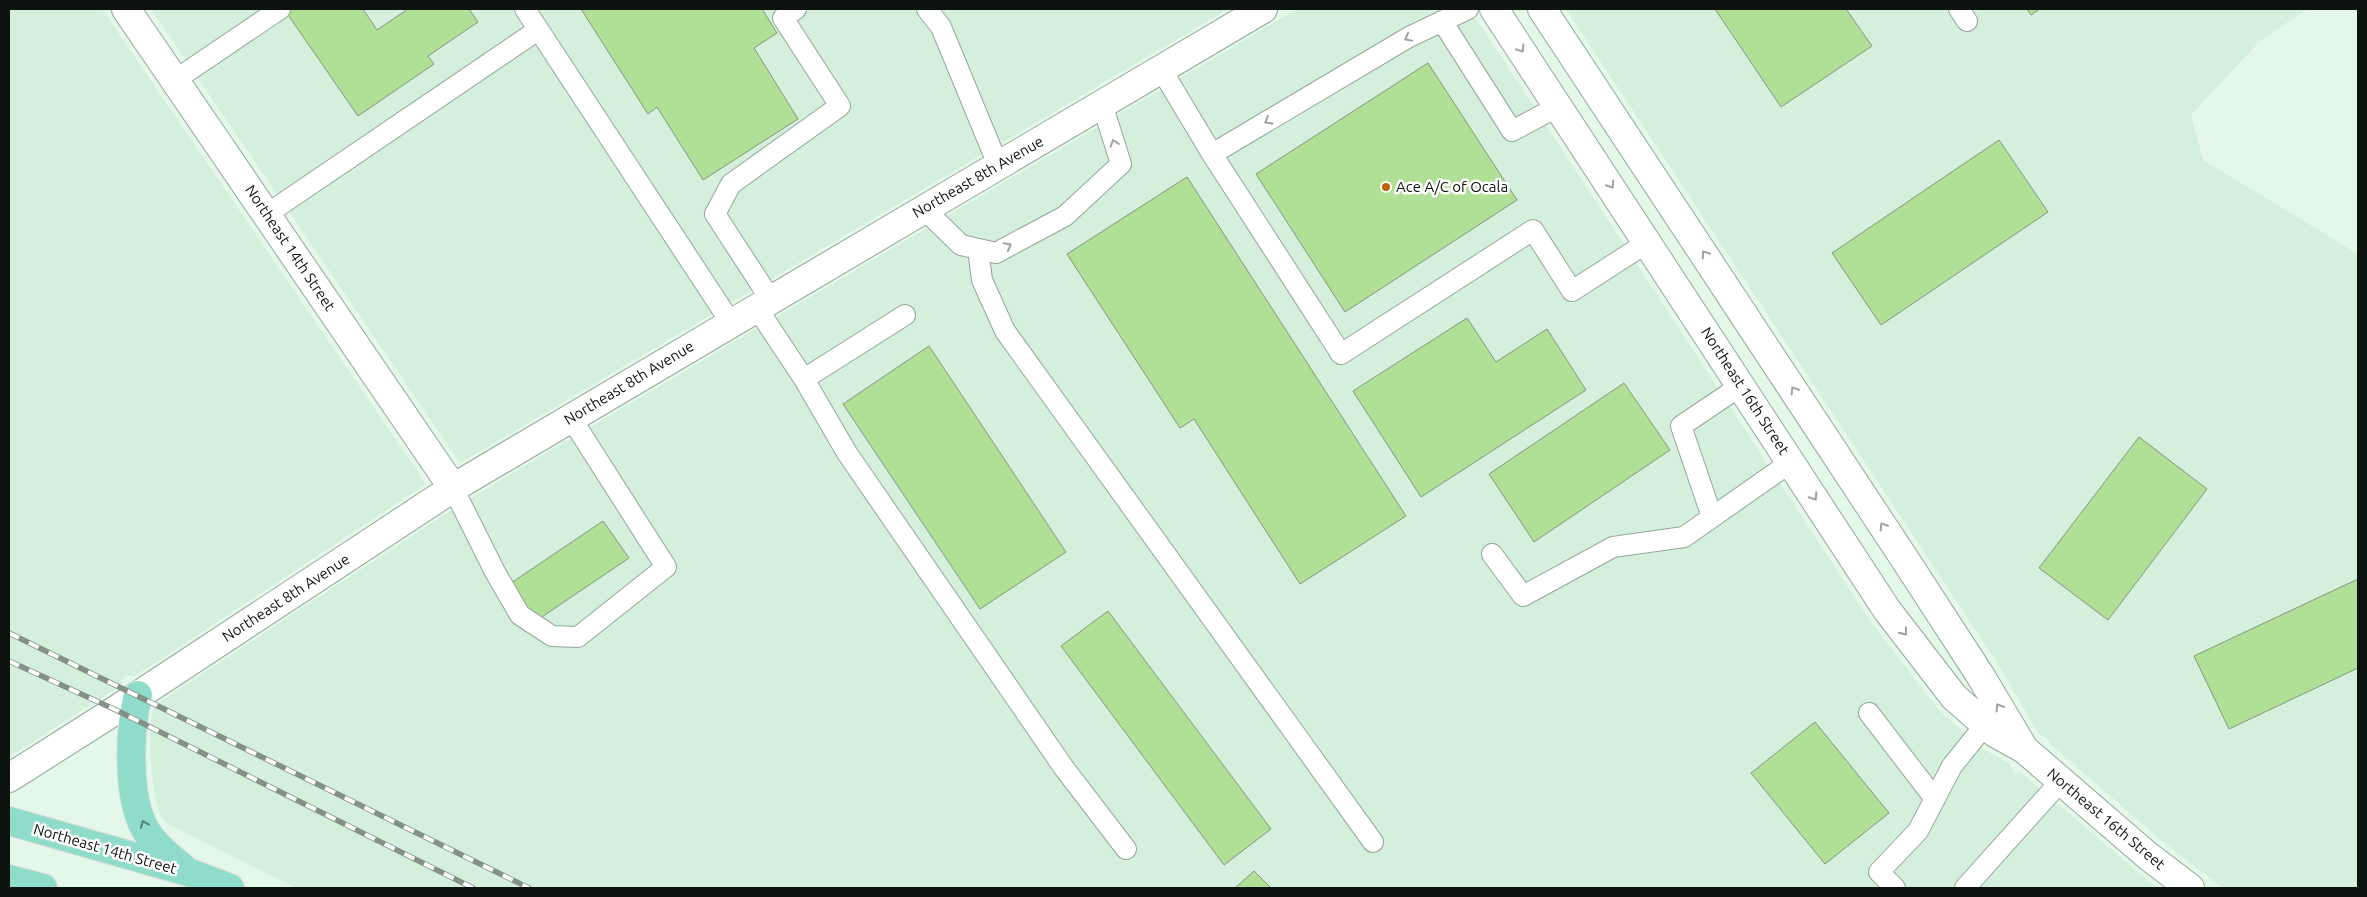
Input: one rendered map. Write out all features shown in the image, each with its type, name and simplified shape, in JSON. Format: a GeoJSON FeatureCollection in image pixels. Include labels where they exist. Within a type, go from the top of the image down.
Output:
{"type":"FeatureCollection","features":[{"type":"Feature","properties":{"kind":"main road"},"geometry":{"type":"LineString","coordinates":[[138,695],[131,720],[131,755],[136,803],[145,828],[161,849],[188,872]]}},
{"type":"Feature","properties":{"kind":"main road","name":"Northeast 14th Street"},"geometry":{"type":"LineString","coordinates":[[9,821],[188,872],[230,888]]}},
{"type":"Feature","properties":{"kind":"main road"},"geometry":{"type":"LineString","coordinates":[[9,878],[43,888]]}},
{"type":"Feature","properties":{"kind":"street","name":"Northeast 14th Street"},"geometry":{"type":"LineString","coordinates":[[126,9],[453,488]]}},
{"type":"Feature","properties":{"kind":"street","name":"Northeast 8th Avenue"},"geometry":{"type":"LineString","coordinates":[[9,778],[453,488],[1262,9]]}},
{"type":"Feature","properties":{"kind":"street","name":"Northeast 16th Street"},"geometry":{"type":"LineString","coordinates":[[1494,9],[1632,216],[1887,610],[1954,697],[1995,733],[2024,749],[2148,856],[2190,888]]}},
{"type":"Feature","properties":{"kind":"street","name":"Northeast 16th Street"},"geometry":{"type":"LineString","coordinates":[[1542,9],[1906,560],[1980,675],[2024,749]]}},
{"type":"Feature","properties":{"kind":"street"},"geometry":{"type":"LineString","coordinates":[[1559,106],[1591,84]]}},
{"type":"Feature","properties":{"kind":"street"},"geometry":{"type":"LineString","coordinates":[[1632,216],[1664,193]]}},
{"type":"Feature","properties":{"kind":"street"},"geometry":{"type":"LineString","coordinates":[[1788,457],[1821,431]]}},
{"type":"Feature","properties":{"kind":"street"},"geometry":{"type":"LineString","coordinates":[[1870,584],[1906,560]]}},
{"type":"Feature","properties":{"kind":"lane"},"geometry":{"type":"LineString","coordinates":[[175,80],[280,9]]}},
{"type":"Feature","properties":{"kind":"lane"},"geometry":{"type":"LineString","coordinates":[[524,9],[731,323]]}},
{"type":"Feature","properties":{"kind":"lane"},"geometry":{"type":"LineString","coordinates":[[796,9],[783,18],[840,106],[731,184],[715,214],[804,379],[858,469],[1064,768],[1126,849]]}},
{"type":"Feature","properties":{"kind":"lane"},"geometry":{"type":"LineString","coordinates":[[927,9],[941,27],[998,165]]}},
{"type":"Feature","properties":{"kind":"lane"},"geometry":{"type":"LineString","coordinates":[[1212,154],[1409,37],[1468,9]]}},
{"type":"Feature","properties":{"kind":"lane"},"geometry":{"type":"LineString","coordinates":[[1442,21],[1512,131],[1559,106]]}},
{"type":"Feature","properties":{"kind":"lane"},"geometry":{"type":"LineString","coordinates":[[267,214],[538,30]]}},
{"type":"Feature","properties":{"kind":"lane"},"geometry":{"type":"LineString","coordinates":[[1161,69],[1212,154],[1341,354],[1532,230],[1572,291],[1648,242]]}},
{"type":"Feature","properties":{"kind":"lane"},"geometry":{"type":"LineString","coordinates":[[924,209],[961,245],[996,252],[1065,216],[1121,164],[1102,104]]}},
{"type":"Feature","properties":{"kind":"lane"},"geometry":{"type":"LineString","coordinates":[[978,249],[982,280],[1005,330],[1373,842]]}},
{"type":"Feature","properties":{"kind":"lane"},"geometry":{"type":"LineString","coordinates":[[804,379],[905,315]]}},
{"type":"Feature","properties":{"kind":"lane"},"geometry":{"type":"LineString","coordinates":[[1712,517],[1681,426],[1742,385]]}},
{"type":"Feature","properties":{"kind":"lane"},"geometry":{"type":"LineString","coordinates":[[453,488],[495,572],[520,615],[552,636],[578,637],[666,567],[571,418]]}},
{"type":"Feature","properties":{"kind":"lane"},"geometry":{"type":"LineString","coordinates":[[1492,554],[1523,596],[1613,547],[1684,537],[1788,457]]}},
{"type":"Feature","properties":{"kind":"lane"},"geometry":{"type":"LineString","coordinates":[[1869,712],[1935,799]]}},
{"type":"Feature","properties":{"kind":"lane"},"geometry":{"type":"LineString","coordinates":[[1895,888],[1879,872],[1918,831],[1952,766],[1985,725]]}},
{"type":"Feature","properties":{"kind":"lane"},"geometry":{"type":"LineString","coordinates":[[1965,888],[2060,781]]}},
{"type":"Feature","properties":{"kind":"shaded area"},"geometry":{"type":"Polygon","coordinates":[[[9,9],[102,9],[426,484],[135,676],[125,675],[121,685],[9,757],[9,9]]]}},
{"type":"Feature","properties":{"kind":"shaded area"},"geometry":{"type":"Polygon","coordinates":[[[151,9],[1228,9],[460,463],[151,9]]]}},
{"type":"Feature","properties":{"kind":"shaded area"},"geometry":{"type":"Polygon","coordinates":[[[1297,9],[1470,9],[1870,621],[1938,709],[1981,748],[2009,763],[2015,774],[2020,772],[2157,888],[296,888],[166,823],[162,818],[155,797],[150,752],[151,720],[155,705],[462,503],[1297,9]]]}},
{"type":"Feature","properties":{"kind":"shaded area"},"geometry":{"type":"Polygon","coordinates":[[[1566,9],[2307,9],[2259,42],[2191,115],[2203,160],[2358,254],[2358,888],[2223,888],[2162,841],[2049,743],[2051,741],[2039,734],[1998,664],[1566,9]]]}},
{"type":"Feature","properties":{"kind":"building"},"geometry":{"type":"Polygon","coordinates":[[[284,9],[363,9],[377,30],[408,9],[469,9],[478,22],[428,56],[434,64],[358,116],[284,9]]]}},
{"type":"Feature","properties":{"kind":"building"},"geometry":{"type":"Polygon","coordinates":[[[581,9],[762,9],[777,33],[754,48],[798,119],[703,180],[657,107],[648,114],[581,9]]]}},
{"type":"Feature","properties":{"kind":"building"},"geometry":{"type":"Polygon","coordinates":[[[1715,9],[1846,9],[1872,46],[1781,107],[1715,9]]]}},
{"type":"Feature","properties":{"kind":"building"},"geometry":{"type":"Polygon","coordinates":[[[2027,9],[2040,9],[2031,15],[2027,9]]]}},
{"type":"Feature","properties":{"kind":"building","name":"Ace A/C of Ocala"},"geometry":{"type":"Polygon","coordinates":[[[1428,63],[1517,200],[1345,312],[1256,174],[1428,63]]]}},
{"type":"Feature","properties":{"kind":"building"},"geometry":{"type":"Polygon","coordinates":[[[1999,140],[2048,212],[1881,325],[1832,253],[1999,140]]]}},
{"type":"Feature","properties":{"kind":"building"},"geometry":{"type":"Polygon","coordinates":[[[1187,177],[1406,516],[1300,584],[1194,419],[1180,428],[1067,254],[1187,177]]]}},
{"type":"Feature","properties":{"kind":"building"},"geometry":{"type":"Polygon","coordinates":[[[1467,318],[1496,362],[1547,329],[1586,390],[1421,497],[1353,391],[1467,318]]]}},
{"type":"Feature","properties":{"kind":"building"},"geometry":{"type":"Polygon","coordinates":[[[929,346],[1066,552],[980,609],[843,404],[929,346]]]}},
{"type":"Feature","properties":{"kind":"building"},"geometry":{"type":"Polygon","coordinates":[[[1624,383],[1670,450],[1534,542],[1489,474],[1624,383]]]}},
{"type":"Feature","properties":{"kind":"building"},"geometry":{"type":"Polygon","coordinates":[[[2139,437],[2207,489],[2108,620],[2039,568],[2139,437]]]}},
{"type":"Feature","properties":{"kind":"building"},"geometry":{"type":"Polygon","coordinates":[[[603,521],[629,558],[533,623],[508,585],[603,521]]]}},
{"type":"Feature","properties":{"kind":"building"},"geometry":{"type":"Polygon","coordinates":[[[2358,579],[2358,668],[2229,729],[2194,656],[2358,579]]]}},
{"type":"Feature","properties":{"kind":"building"},"geometry":{"type":"Polygon","coordinates":[[[1108,611],[1271,829],[1224,865],[1061,646],[1108,611]]]}},
{"type":"Feature","properties":{"kind":"building"},"geometry":{"type":"Polygon","coordinates":[[[1815,722],[1889,813],[1825,864],[1751,773],[1815,722]]]}},
{"type":"Feature","properties":{"kind":"building"},"geometry":{"type":"Polygon","coordinates":[[[1254,871],[1271,888],[1235,888],[1254,871]]]}},
{"type":"Feature","properties":{"kind":"railway"},"geometry":{"type":"LineString","coordinates":[[9,633],[529,888]]}},
{"type":"Feature","properties":{"kind":"railway"},"geometry":{"type":"LineString","coordinates":[[9,661],[116,710],[473,888]]}},
{"type":"Feature","properties":{"kind":"place","name":"Ace A/C of Ocala"},"geometry":{"type":"Point","coordinates":[1386,187]}}]}
